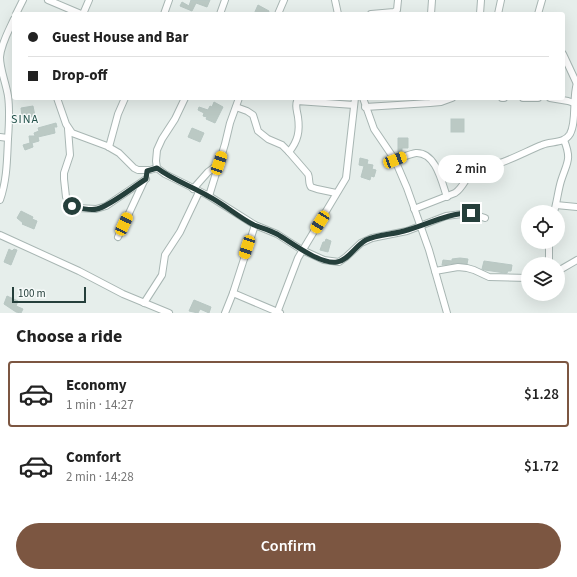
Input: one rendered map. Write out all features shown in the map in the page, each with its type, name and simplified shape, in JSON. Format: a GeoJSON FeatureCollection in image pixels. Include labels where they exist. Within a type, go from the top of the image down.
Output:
{"type":"FeatureCollection","features":[{"type":"Feature","properties":{"kind":"street"},"geometry":{"type":"LineString","coordinates":[[17,12],[23,0]]}},
{"type":"Feature","properties":{"kind":"street"},"geometry":{"type":"LineString","coordinates":[[48,0],[77,12]]}},
{"type":"Feature","properties":{"kind":"street"},"geometry":{"type":"LineString","coordinates":[[83,12],[89,0]]}},
{"type":"Feature","properties":{"kind":"street"},"geometry":{"type":"LineString","coordinates":[[165,12],[169,0]]}},
{"type":"Feature","properties":{"kind":"street"},"geometry":{"type":"LineString","coordinates":[[221,12],[225,0]]}},
{"type":"Feature","properties":{"kind":"street"},"geometry":{"type":"LineString","coordinates":[[279,12],[284,0]]}},
{"type":"Feature","properties":{"kind":"street"},"geometry":{"type":"LineString","coordinates":[[335,0],[338,12]]}},
{"type":"Feature","properties":{"kind":"street"},"geometry":{"type":"LineString","coordinates":[[394,12],[397,10],[398,0]]}},
{"type":"Feature","properties":{"kind":"street"},"geometry":{"type":"LineString","coordinates":[[431,12],[432,0]]}},
{"type":"Feature","properties":{"kind":"street"},"geometry":{"type":"LineString","coordinates":[[480,12],[481,0]]}},
{"type":"Feature","properties":{"kind":"street"},"geometry":{"type":"LineString","coordinates":[[498,12],[501,0]]}},
{"type":"Feature","properties":{"kind":"street"},"geometry":{"type":"LineString","coordinates":[[539,12],[542,0]]}},
{"type":"Feature","properties":{"kind":"street"},"geometry":{"type":"LineString","coordinates":[[1,196],[8,166],[8,96],[2,83],[0,57],[12,24]]}},
{"type":"Feature","properties":{"kind":"street"},"geometry":{"type":"LineString","coordinates":[[414,209],[447,197],[460,190],[472,171],[476,169],[496,165],[546,143],[564,140],[569,135],[572,128],[577,83],[565,58]]}},
{"type":"Feature","properties":{"kind":"street"},"geometry":{"type":"LineString","coordinates":[[58,100],[68,129],[70,155],[64,173],[64,179],[66,197],[72,206],[90,210],[101,208],[146,179]]}},
{"type":"Feature","properties":{"kind":"street"},"geometry":{"type":"LineString","coordinates":[[109,147],[118,114],[124,100]]}},
{"type":"Feature","properties":{"kind":"street"},"geometry":{"type":"LineString","coordinates":[[184,100],[175,120],[162,139],[157,150],[157,168],[165,174],[209,196],[255,225],[277,234],[302,250],[324,260],[339,262],[366,240],[407,231],[446,216],[471,213],[485,218]]}},
{"type":"Feature","properties":{"kind":"street"},"geometry":{"type":"LineString","coordinates":[[209,196],[239,100]]}},
{"type":"Feature","properties":{"kind":"street"},"geometry":{"type":"LineString","coordinates":[[233,293],[278,313],[294,265],[346,178],[355,100]]}},
{"type":"Feature","properties":{"kind":"street"},"geometry":{"type":"LineString","coordinates":[[363,100],[374,129],[395,160],[407,188],[435,270],[447,313]]}},
{"type":"Feature","properties":{"kind":"street"},"geometry":{"type":"LineString","coordinates":[[365,107],[399,101],[434,100]]}},
{"type":"Feature","properties":{"kind":"street"},"geometry":{"type":"LineString","coordinates":[[562,100],[574,103]]}},
{"type":"Feature","properties":{"kind":"street"},"geometry":{"type":"LineString","coordinates":[[289,152],[298,138],[297,101],[354,105]]}},
{"type":"Feature","properties":{"kind":"street"},"geometry":{"type":"LineString","coordinates":[[236,107],[253,115],[258,131],[262,135],[282,145],[289,152],[308,174],[311,187],[336,193]]}},
{"type":"Feature","properties":{"kind":"street"},"geometry":{"type":"LineString","coordinates":[[68,129],[72,133],[109,147],[119,153],[138,170],[147,171],[157,168]]}},
{"type":"Feature","properties":{"kind":"street"},"geometry":{"type":"LineString","coordinates":[[0,138],[8,138]]}},
{"type":"Feature","properties":{"kind":"street"},"geometry":{"type":"LineString","coordinates":[[556,205],[561,182],[569,159],[569,153],[564,140]]}},
{"type":"Feature","properties":{"kind":"street"},"geometry":{"type":"LineString","coordinates":[[395,160],[418,153],[426,155],[438,172],[447,197]]}},
{"type":"Feature","properties":{"kind":"street"},"geometry":{"type":"LineString","coordinates":[[144,303],[162,275],[165,255],[180,232],[196,190],[208,172],[219,164]]}},
{"type":"Feature","properties":{"kind":"street"},"geometry":{"type":"LineString","coordinates":[[118,237],[146,179],[147,171]]}},
{"type":"Feature","properties":{"kind":"street"},"geometry":{"type":"LineString","coordinates":[[565,208],[577,207]]}},
{"type":"Feature","properties":{"kind":"street"},"geometry":{"type":"LineString","coordinates":[[225,313],[255,225]]}},
{"type":"Feature","properties":{"kind":"street"},"geometry":{"type":"LineString","coordinates":[[0,236],[79,271],[110,288],[169,313]]}},
{"type":"Feature","properties":{"kind":"street"},"geometry":{"type":"LineString","coordinates":[[565,267],[577,260]]}},
{"type":"Feature","properties":{"kind":"street"},"geometry":{"type":"LineString","coordinates":[[435,270],[458,267],[474,270],[489,277],[521,278]]}},
{"type":"Feature","properties":{"kind":"building"},"geometry":{"type":"Polygon","coordinates":[[[191,0],[210,0],[207,7],[196,3],[192,11],[180,6],[182,2],[189,6],[191,0]]]}},
{"type":"Feature","properties":{"kind":"building"},"geometry":{"type":"Polygon","coordinates":[[[258,5],[269,11],[269,12],[255,12],[258,5]]]}},
{"type":"Feature","properties":{"kind":"building"},"geometry":{"type":"Polygon","coordinates":[[[214,102],[223,107],[215,123],[206,119],[207,117],[203,116],[204,113],[198,110],[199,107],[208,110],[210,106],[212,107],[214,102]]]}},
{"type":"Feature","properties":{"kind":"building"},"geometry":{"type":"Polygon","coordinates":[[[33,106],[35,116],[27,118],[22,117],[21,108],[33,106]]]}},
{"type":"Feature","properties":{"kind":"building"},"geometry":{"type":"Polygon","coordinates":[[[451,119],[464,119],[464,132],[451,132],[451,119]]]}},
{"type":"Feature","properties":{"kind":"building"},"geometry":{"type":"Polygon","coordinates":[[[56,123],[57,127],[54,127],[55,133],[38,137],[39,141],[32,143],[33,147],[25,150],[23,145],[30,143],[29,136],[35,136],[34,133],[39,131],[38,128],[56,123]]]}},
{"type":"Feature","properties":{"kind":"building"},"geometry":{"type":"Polygon","coordinates":[[[192,128],[204,133],[200,142],[188,137],[192,128]]]}},
{"type":"Feature","properties":{"kind":"building"},"geometry":{"type":"Polygon","coordinates":[[[398,138],[408,138],[408,148],[402,148],[402,152],[398,152],[398,138]]]}},
{"type":"Feature","properties":{"kind":"building"},"geometry":{"type":"Polygon","coordinates":[[[360,158],[368,160],[367,164],[373,165],[372,169],[376,170],[374,177],[371,176],[370,180],[361,177],[364,166],[359,165],[360,158]]]}},
{"type":"Feature","properties":{"kind":"building"},"geometry":{"type":"Polygon","coordinates":[[[21,211],[33,217],[32,219],[37,221],[34,229],[22,224],[23,223],[17,218],[21,211]]]}},
{"type":"Feature","properties":{"kind":"building"},"geometry":{"type":"Polygon","coordinates":[[[326,239],[331,241],[328,252],[320,250],[326,239]]]}},
{"type":"Feature","properties":{"kind":"building"},"geometry":{"type":"Polygon","coordinates":[[[9,249],[12,251],[14,249],[17,250],[11,265],[4,262],[9,249]]]}},
{"type":"Feature","properties":{"kind":"building"},"geometry":{"type":"Polygon","coordinates":[[[452,259],[468,259],[467,264],[457,263],[442,265],[443,260],[452,261],[452,259]]]}},
{"type":"Feature","properties":{"kind":"building"},"geometry":{"type":"Polygon","coordinates":[[[484,261],[512,265],[511,271],[505,273],[482,269],[484,261]]]}},
{"type":"Feature","properties":{"kind":"building"},"geometry":{"type":"Polygon","coordinates":[[[7,296],[18,301],[16,306],[23,309],[21,313],[16,312],[4,304],[7,296]]]}},
{"type":"Feature","properties":{"kind":"building"},"geometry":{"type":"Polygon","coordinates":[[[194,300],[211,307],[209,313],[200,309],[198,313],[189,311],[194,300]]]}},
{"type":"Feature","properties":{"kind":"district","name":"SINA"},"geometry":{"type":"Point","coordinates":[25,119]}},
{"type":"Feature","properties":{"kind":"route"},"geometry":{"type":"LineString","coordinates":[[72,206],[90,210],[106,206],[146,179],[147,171],[157,168],[189,187],[209,196],[255,225],[265,228],[302,250],[330,262],[339,262],[366,240],[407,231],[446,216],[471,213]]}}]}
